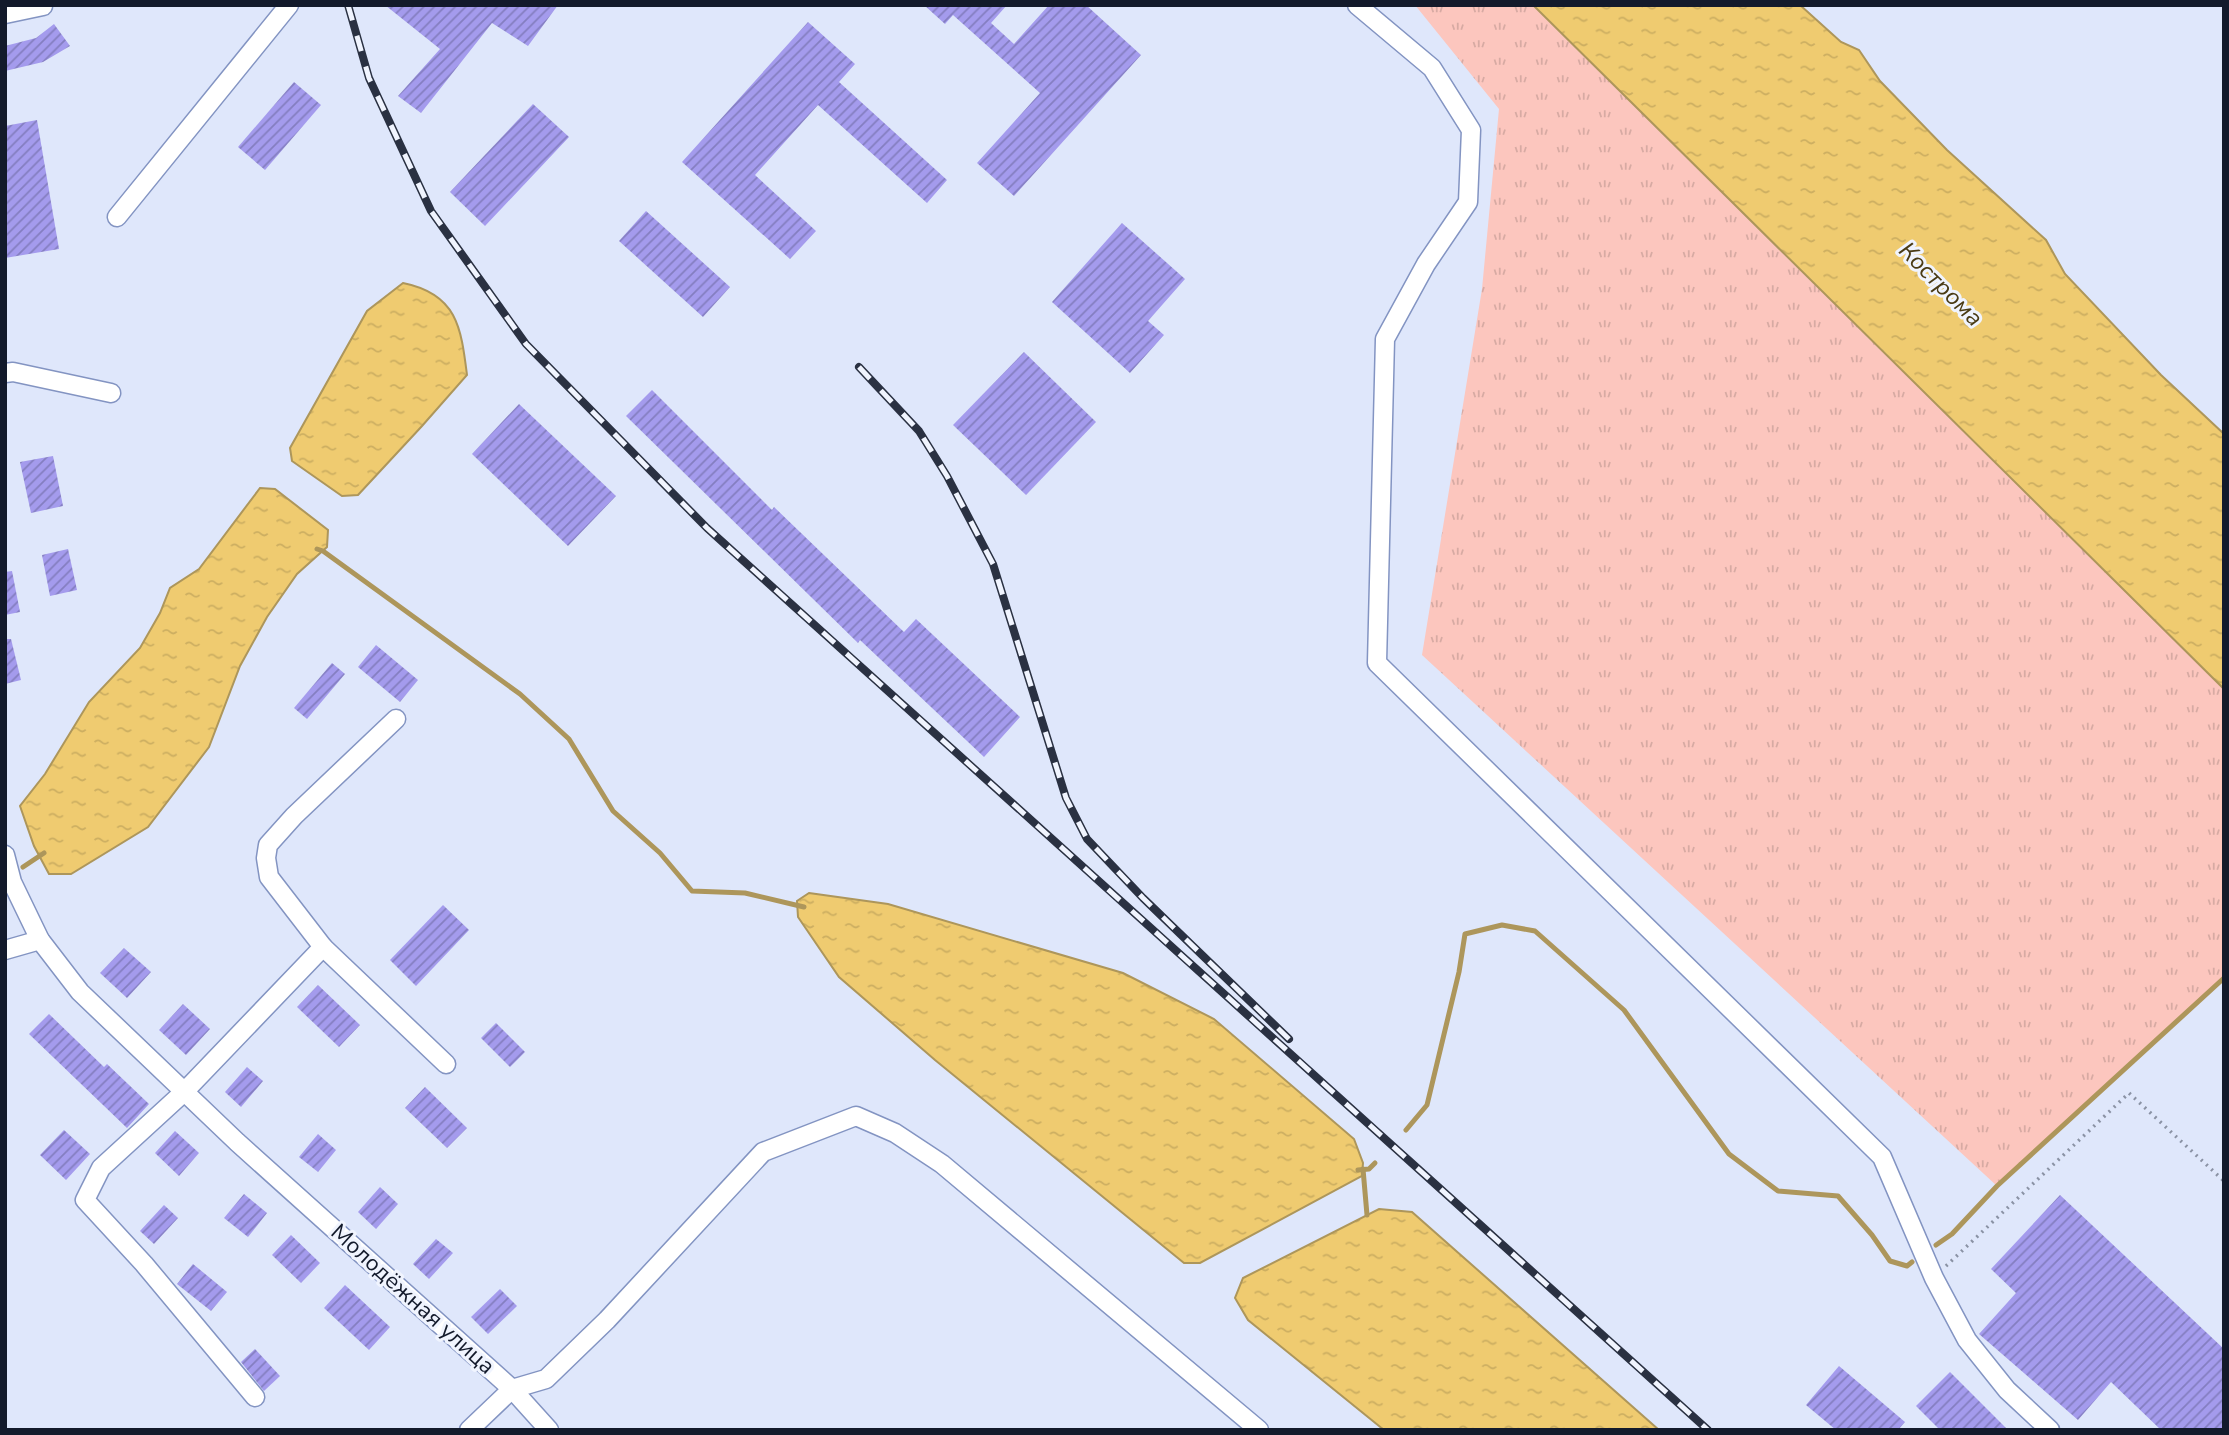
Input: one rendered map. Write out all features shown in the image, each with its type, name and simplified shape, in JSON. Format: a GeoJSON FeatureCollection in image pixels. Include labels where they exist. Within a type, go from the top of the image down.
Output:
{"type":"FeatureCollection","features":[{"type":"Feature","properties":{"kind":"street"},"geometry":{"type":"LineString","coordinates":[[117,217],[289,5]]}},
{"type":"Feature","properties":{"kind":"street"},"geometry":{"type":"LineString","coordinates":[[1357,5],[1432,68],[1471,130],[1468,202],[1426,264],[1385,339],[1377,663],[1882,1157],[1934,1278],[1967,1340],[2007,1391],[2050,1430]]}},
{"type":"Feature","properties":{"kind":"street"},"geometry":{"type":"LineString","coordinates":[[5,14],[43,6]]}},
{"type":"Feature","properties":{"kind":"street"},"geometry":{"type":"LineString","coordinates":[[5,373],[13,372],[111,393]]}},
{"type":"Feature","properties":{"kind":"street"},"geometry":{"type":"LineString","coordinates":[[396,719],[294,816],[268,845],[266,858],[269,877],[323,947],[446,1063]]}},
{"type":"Feature","properties":{"kind":"street","name":"Молодёжная улица"},"geometry":{"type":"LineString","coordinates":[[5,855],[12,882],[40,940],[80,992],[184,1092],[512,1389],[546,1379],[607,1320],[763,1152],[856,1116],[895,1133],[942,1164],[1259,1430]]}},
{"type":"Feature","properties":{"kind":"street"},"geometry":{"type":"LineString","coordinates":[[5,950],[40,940]]}},
{"type":"Feature","properties":{"kind":"street"},"geometry":{"type":"LineString","coordinates":[[255,1397],[144,1264],[85,1200],[101,1168],[184,1092],[323,947]]}},
{"type":"Feature","properties":{"kind":"street"},"geometry":{"type":"LineString","coordinates":[[469,1430],[512,1389],[549,1430]]}},
{"type":"Feature","properties":{"kind":"path"},"geometry":{"type":"LineString","coordinates":[[1934,1278],[2129,1093],[2224,1181]]}},
{"type":"Feature","properties":{"kind":"green space"},"geometry":{"type":"Polygon","coordinates":[[[1415,5],[1533,5],[2224,689],[2224,978],[1997,1186],[1422,655],[1482,289],[1499,109],[1415,5]]]}},
{"type":"Feature","properties":{"kind":"water","name":"Кострома"},"geometry":{"type":"Polygon","coordinates":[[[1533,5],[1800,5],[1841,42],[1859,50],[1880,81],[1947,150],[2046,240],[2065,274],[2161,375],[2224,434],[2224,689],[1533,5]]]}},
{"type":"Feature","properties":{"kind":"water"},"geometry":{"type":"Polygon","coordinates":[[[403,283],[435,295],[453,315],[462,342],[467,375],[358,495],[342,496],[292,461],[290,448],[367,311],[403,283]]]}},
{"type":"Feature","properties":{"kind":"water"},"geometry":{"type":"Polygon","coordinates":[[[260,488],[275,489],[328,530],[327,547],[297,574],[267,617],[240,666],[209,747],[148,827],[71,874],[49,874],[34,846],[20,806],[45,774],[89,702],[140,648],[160,613],[170,588],[199,569],[260,488]]]}},
{"type":"Feature","properties":{"kind":"water"},"geometry":{"type":"Polygon","coordinates":[[[809,893],[888,904],[1123,973],[1214,1019],[1354,1139],[1363,1163],[1362,1176],[1200,1263],[1184,1263],[935,1060],[839,977],[798,917],[797,901],[809,893]]]}},
{"type":"Feature","properties":{"kind":"water"},"geometry":{"type":"Polygon","coordinates":[[[1379,1209],[1412,1212],[1659,1430],[1384,1430],[1248,1320],[1235,1298],[1243,1278],[1379,1209]]]}},
{"type":"Feature","properties":{"kind":"building"},"geometry":{"type":"Polygon","coordinates":[[[385,5],[558,5],[528,46],[492,23],[421,113],[398,96],[440,49],[385,5]]]}},
{"type":"Feature","properties":{"kind":"building"},"geometry":{"type":"Polygon","coordinates":[[[924,5],[1007,5],[991,23],[1014,44],[1049,5],[1086,5],[1141,55],[1014,196],[977,163],[1040,93],[953,15],[945,24],[924,5]]]}},
{"type":"Feature","properties":{"kind":"building"},"geometry":{"type":"Polygon","coordinates":[[[808,22],[855,64],[839,82],[947,180],[927,203],[818,105],[755,175],[816,231],[790,259],[682,162],[808,22]]]}},
{"type":"Feature","properties":{"kind":"building"},"geometry":{"type":"Polygon","coordinates":[[[54,24],[70,46],[43,62],[5,71],[5,46],[36,38],[54,24]]]}},
{"type":"Feature","properties":{"kind":"building"},"geometry":{"type":"Polygon","coordinates":[[[294,82],[321,105],[265,170],[238,147],[294,82]]]}},
{"type":"Feature","properties":{"kind":"building"},"geometry":{"type":"Polygon","coordinates":[[[533,104],[569,137],[485,226],[450,192],[533,104]]]}},
{"type":"Feature","properties":{"kind":"building"},"geometry":{"type":"Polygon","coordinates":[[[37,120],[59,249],[5,258],[5,126],[37,120]]]}},
{"type":"Feature","properties":{"kind":"building"},"geometry":{"type":"Polygon","coordinates":[[[646,211],[730,287],[703,317],[619,241],[646,211]]]}},
{"type":"Feature","properties":{"kind":"building"},"geometry":{"type":"Polygon","coordinates":[[[1122,223],[1185,279],[1148,321],[1164,335],[1130,373],[1052,302],[1122,223]]]}},
{"type":"Feature","properties":{"kind":"building"},"geometry":{"type":"Polygon","coordinates":[[[1024,352],[1096,422],[1026,495],[953,425],[1024,352]]]}},
{"type":"Feature","properties":{"kind":"building"},"geometry":{"type":"Polygon","coordinates":[[[652,390],[772,510],[774,507],[904,632],[916,619],[1020,717],[984,757],[860,640],[858,643],[626,416],[652,390]]]}},
{"type":"Feature","properties":{"kind":"building"},"geometry":{"type":"Polygon","coordinates":[[[519,404],[616,496],[568,546],[472,454],[519,404]]]}},
{"type":"Feature","properties":{"kind":"building"},"geometry":{"type":"Polygon","coordinates":[[[53,456],[63,506],[31,513],[20,462],[53,456]]]}},
{"type":"Feature","properties":{"kind":"building"},"geometry":{"type":"Polygon","coordinates":[[[68,549],[77,590],[50,596],[42,555],[68,549]]]}},
{"type":"Feature","properties":{"kind":"building"},"geometry":{"type":"Polygon","coordinates":[[[12,571],[20,612],[5,615],[5,572],[12,571]]]}},
{"type":"Feature","properties":{"kind":"building"},"geometry":{"type":"Polygon","coordinates":[[[5,639],[11,639],[21,680],[5,684],[5,639]]]}},
{"type":"Feature","properties":{"kind":"building"},"geometry":{"type":"Polygon","coordinates":[[[376,645],[418,680],[400,702],[358,667],[376,645]]]}},
{"type":"Feature","properties":{"kind":"building"},"geometry":{"type":"Polygon","coordinates":[[[332,663],[345,674],[307,719],[294,708],[332,663]]]}},
{"type":"Feature","properties":{"kind":"building"},"geometry":{"type":"Polygon","coordinates":[[[443,905],[469,930],[416,986],[390,960],[443,905]]]}},
{"type":"Feature","properties":{"kind":"building"},"geometry":{"type":"Polygon","coordinates":[[[124,948],[151,972],[127,998],[100,973],[124,948]]]}},
{"type":"Feature","properties":{"kind":"building"},"geometry":{"type":"Polygon","coordinates":[[[318,985],[360,1025],[339,1047],[297,1007],[318,985]]]}},
{"type":"Feature","properties":{"kind":"building"},"geometry":{"type":"Polygon","coordinates":[[[183,1004],[210,1029],[186,1055],[159,1030],[183,1004]]]}},
{"type":"Feature","properties":{"kind":"building"},"geometry":{"type":"Polygon","coordinates":[[[49,1014],[104,1067],[107,1064],[149,1104],[127,1128],[29,1034],[49,1014]]]}},
{"type":"Feature","properties":{"kind":"building"},"geometry":{"type":"Polygon","coordinates":[[[496,1023],[525,1052],[510,1067],[481,1038],[496,1023]]]}},
{"type":"Feature","properties":{"kind":"building"},"geometry":{"type":"Polygon","coordinates":[[[247,1067],[263,1081],[241,1107],[225,1092],[247,1067]]]}},
{"type":"Feature","properties":{"kind":"building"},"geometry":{"type":"Polygon","coordinates":[[[425,1087],[467,1128],[447,1148],[405,1108],[425,1087]]]}},
{"type":"Feature","properties":{"kind":"building"},"geometry":{"type":"Polygon","coordinates":[[[64,1130],[90,1154],[66,1180],[40,1155],[64,1130]]]}},
{"type":"Feature","properties":{"kind":"building"},"geometry":{"type":"Polygon","coordinates":[[[175,1131],[199,1153],[179,1176],[155,1153],[175,1131]]]}},
{"type":"Feature","properties":{"kind":"building"},"geometry":{"type":"Polygon","coordinates":[[[318,1134],[336,1150],[318,1172],[299,1157],[318,1134]]]}},
{"type":"Feature","properties":{"kind":"building"},"geometry":{"type":"Polygon","coordinates":[[[380,1187],[398,1204],[376,1229],[358,1212],[380,1187]]]}},
{"type":"Feature","properties":{"kind":"building"},"geometry":{"type":"Polygon","coordinates":[[[244,1194],[267,1213],[248,1237],[224,1218],[244,1194]]]}},
{"type":"Feature","properties":{"kind":"building"},"geometry":{"type":"Polygon","coordinates":[[[2060,1195],[2224,1349],[2224,1426],[2220,1430],[2161,1430],[2111,1382],[2078,1420],[1979,1334],[2016,1293],[1991,1269],[2060,1195]]]}},
{"type":"Feature","properties":{"kind":"building"},"geometry":{"type":"Polygon","coordinates":[[[164,1205],[178,1218],[154,1244],[140,1231],[164,1205]]]}},
{"type":"Feature","properties":{"kind":"building"},"geometry":{"type":"Polygon","coordinates":[[[291,1235],[320,1263],[301,1283],[272,1255],[291,1235]]]}},
{"type":"Feature","properties":{"kind":"building"},"geometry":{"type":"Polygon","coordinates":[[[436,1239],[453,1253],[429,1279],[413,1264],[436,1239]]]}},
{"type":"Feature","properties":{"kind":"building"},"geometry":{"type":"Polygon","coordinates":[[[193,1264],[227,1292],[211,1311],[177,1284],[193,1264]]]}},
{"type":"Feature","properties":{"kind":"building"},"geometry":{"type":"Polygon","coordinates":[[[345,1285],[390,1327],[369,1350],[324,1308],[345,1285]]]}},
{"type":"Feature","properties":{"kind":"building"},"geometry":{"type":"Polygon","coordinates":[[[500,1289],[517,1306],[488,1334],[471,1317],[500,1289]]]}},
{"type":"Feature","properties":{"kind":"building"},"geometry":{"type":"Polygon","coordinates":[[[255,1349],[280,1376],[264,1391],[241,1362],[255,1349]]]}},
{"type":"Feature","properties":{"kind":"building"},"geometry":{"type":"Polygon","coordinates":[[[1839,1366],[1905,1422],[1898,1430],[1836,1430],[1806,1405],[1839,1366]]]}},
{"type":"Feature","properties":{"kind":"building"},"geometry":{"type":"Polygon","coordinates":[[[1950,1372],[2008,1430],[1940,1430],[1916,1406],[1950,1372]]]}},
{"type":"Feature","properties":{"kind":"waterway"},"geometry":{"type":"LineString","coordinates":[[317,549],[520,694],[569,739],[613,811],[660,853],[692,891],[745,893],[804,907]]}},
{"type":"Feature","properties":{"kind":"waterway"},"geometry":{"type":"LineString","coordinates":[[23,867],[44,853]]}},
{"type":"Feature","properties":{"kind":"waterway"},"geometry":{"type":"LineString","coordinates":[[1406,1130],[1427,1105],[1459,972],[1465,934],[1502,925],[1535,931],[1624,1010],[1729,1154],[1778,1191],[1838,1196],[1872,1235],[1890,1261],[1907,1266],[1912,1262]]}},
{"type":"Feature","properties":{"kind":"waterway"},"geometry":{"type":"LineString","coordinates":[[1936,1245],[1952,1234],[1997,1186],[2224,978]]}},
{"type":"Feature","properties":{"kind":"waterway"},"geometry":{"type":"LineString","coordinates":[[1358,1170],[1369,1169],[1375,1163]]}},
{"type":"Feature","properties":{"kind":"waterway"},"geometry":{"type":"LineString","coordinates":[[1363,1169],[1367,1215]]}},
{"type":"Feature","properties":{"kind":"railway"},"geometry":{"type":"LineString","coordinates":[[348,5],[369,78],[431,211],[526,344],[707,528],[1708,1430]]}},
{"type":"Feature","properties":{"kind":"railway"},"geometry":{"type":"LineString","coordinates":[[859,367],[919,431],[947,476],[993,564],[1066,798],[1087,839],[1143,898],[1289,1039]]}}]}
